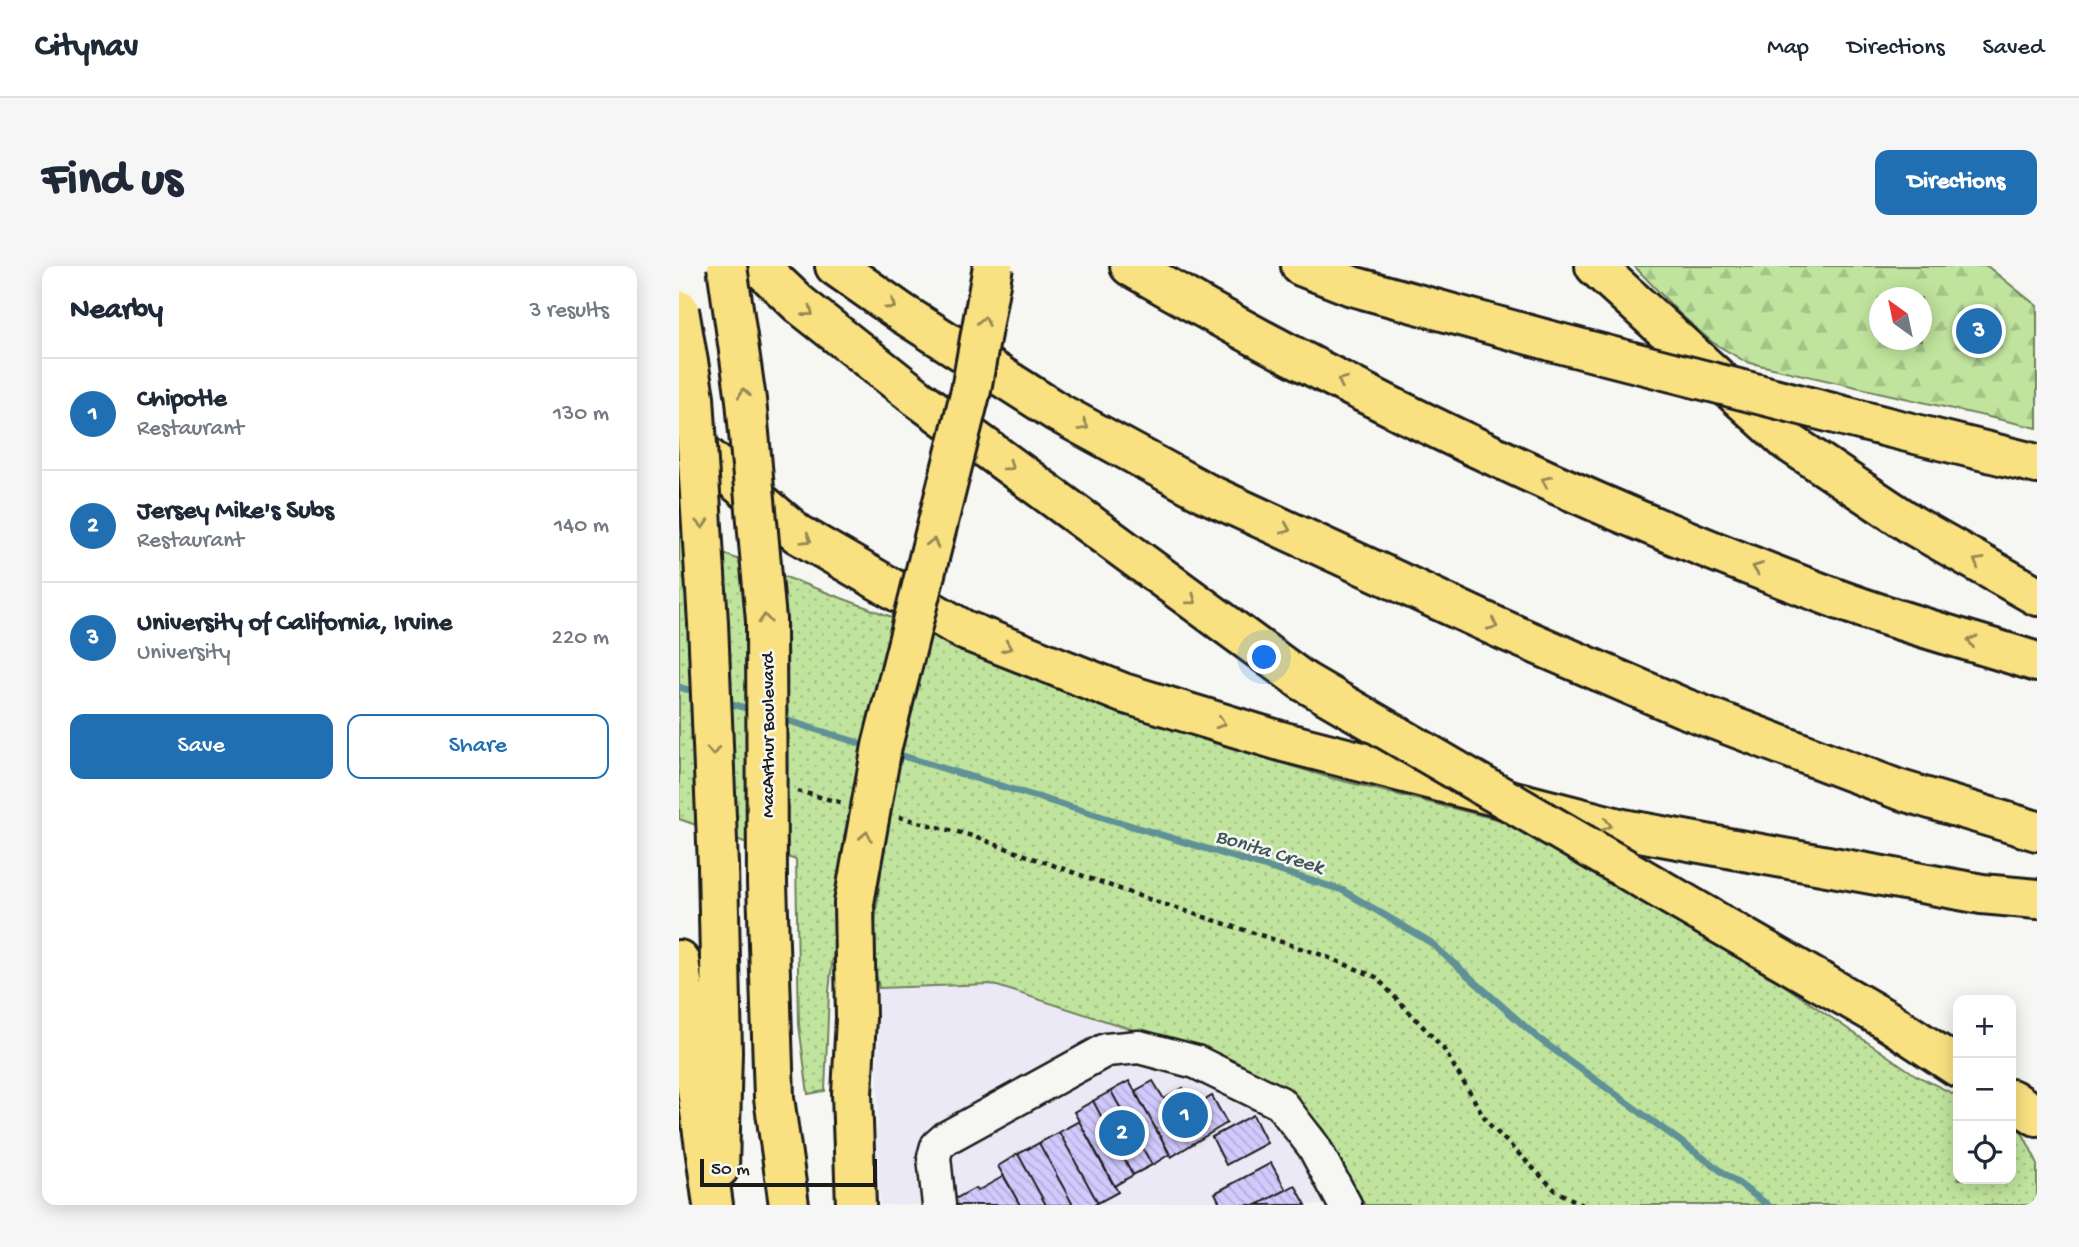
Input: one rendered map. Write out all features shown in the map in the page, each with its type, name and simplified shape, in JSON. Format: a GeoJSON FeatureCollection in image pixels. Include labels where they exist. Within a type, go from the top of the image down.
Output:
{"type":"FeatureCollection","features":[{"type":"Feature","properties":{"kind":"main road","name":"MacArthur Boulevard"},"geometry":{"type":"LineString","coordinates":[[727,266],[745,400],[766,620],[767,883],[774,1098],[789,1205]]}},
{"type":"Feature","properties":{"kind":"main road"},"geometry":{"type":"LineString","coordinates":[[759,266],[799,304],[918,398],[1303,681],[1885,1019],[1953,1064]]}},
{"type":"Feature","properties":{"kind":"main road"},"geometry":{"type":"LineString","coordinates":[[835,266],[902,313],[1057,412],[1206,493],[1499,628],[1684,708],[1897,789],[2037,831]]}},
{"type":"Feature","properties":{"kind":"main road"},"geometry":{"type":"LineString","coordinates":[[856,1205],[852,1094],[856,1018],[854,903],[882,746],[971,390],[993,266]]}},
{"type":"Feature","properties":{"kind":"main road"},"geometry":{"type":"LineString","coordinates":[[1130,266],[1240,330],[1484,453],[1639,522],[1843,601],[2037,662]]}},
{"type":"Feature","properties":{"kind":"main road"},"geometry":{"type":"LineString","coordinates":[[1301,266],[1352,286],[1555,342],[2037,464]]}},
{"type":"Feature","properties":{"kind":"main road"},"geometry":{"type":"LineString","coordinates":[[1595,266],[1787,441],[1914,526],[2037,596]]}},
{"type":"Feature","properties":{"kind":"main road"},"geometry":{"type":"LineString","coordinates":[[679,310],[694,397],[708,622],[718,866],[722,1052],[715,1205]]}},
{"type":"Feature","properties":{"kind":"main road"},"geometry":{"type":"LineString","coordinates":[[679,433],[798,534],[964,630],[1123,693],[1284,742],[1623,829],[1982,894],[2037,899]]}},
{"type":"Feature","properties":{"kind":"main road"},"geometry":{"type":"LineString","coordinates":[[679,960],[715,1205]]}},
{"type":"Feature","properties":{"kind":"main road"},"geometry":{"type":"LineString","coordinates":[[1885,1019],[1953,1053]]}},
{"type":"Feature","properties":{"kind":"main road"},"geometry":{"type":"LineString","coordinates":[[2016,1084],[2037,1094]]}},
{"type":"Feature","properties":{"kind":"main road"},"geometry":{"type":"LineString","coordinates":[[2016,1102],[2037,1116]]}},
{"type":"Feature","properties":{"kind":"lane"},"geometry":{"type":"LineString","coordinates":[[939,1205],[933,1157],[937,1146],[946,1138],[1106,1050],[1139,1047],[1196,1062],[1280,1103],[1314,1147],[1345,1205]]}},
{"type":"Feature","properties":{"kind":"path"},"geometry":{"type":"LineString","coordinates":[[784,788],[850,805]]}},
{"type":"Feature","properties":{"kind":"path"},"geometry":{"type":"LineString","coordinates":[[890,815],[968,835],[1142,897],[1322,955],[1375,977],[1443,1048],[1488,1123],[1556,1191],[1583,1205]]}},
{"type":"Feature","properties":{"kind":"shaded area"},"geometry":{"type":"Polygon","coordinates":[[[991,984],[1196,1050],[1306,1111],[1323,1129],[1365,1205],[880,1205],[877,1146],[879,988],[991,984]]]}},
{"type":"Feature","properties":{"kind":"green space"},"geometry":{"type":"Polygon","coordinates":[[[1634,266],[1987,266],[2037,306],[2037,428],[1746,362],[1712,342],[1680,314],[1634,266]]]}},
{"type":"Feature","properties":{"kind":"green space"},"geometry":{"type":"Polygon","coordinates":[[[679,537],[969,646],[1082,696],[1201,739],[1331,778],[1516,824],[1694,924],[1917,1076],[1953,1094],[1953,1184],[2016,1184],[2016,1123],[2018,1124],[2037,1162],[2037,1205],[1365,1205],[1323,1129],[1306,1111],[1196,1050],[991,984],[879,988],[871,953],[881,872],[843,867],[829,991],[825,1091],[808,1094],[799,1025],[796,860],[679,819],[679,537]]]}},
{"type":"Feature","properties":{"kind":"building"},"geometry":{"type":"Polygon","coordinates":[[[1129,1081],[1170,1154],[1152,1165],[1111,1091],[1129,1081]]]}},
{"type":"Feature","properties":{"kind":"building"},"geometry":{"type":"Polygon","coordinates":[[[1153,1081],[1164,1099],[1183,1088],[1193,1107],[1212,1096],[1227,1123],[1171,1157],[1135,1091],[1153,1081]]]}},
{"type":"Feature","properties":{"kind":"building"},"geometry":{"type":"Polygon","coordinates":[[[1111,1091],[1152,1165],[1133,1175],[1093,1101],[1111,1091]]]}},
{"type":"Feature","properties":{"kind":"building"},"geometry":{"type":"Polygon","coordinates":[[[1093,1101],[1133,1175],[1114,1186],[1074,1112],[1093,1101]]]}},
{"type":"Feature","properties":{"kind":"building"},"geometry":{"type":"Polygon","coordinates":[[[1253,1115],[1267,1143],[1226,1165],[1212,1137],[1253,1115]]]}},
{"type":"Feature","properties":{"kind":"building"},"geometry":{"type":"Polygon","coordinates":[[[1079,1121],[1118,1192],[1098,1203],[1059,1132],[1079,1121]]]}},
{"type":"Feature","properties":{"kind":"building"},"geometry":{"type":"Polygon","coordinates":[[[1059,1132],[1098,1203],[1073,1205],[1039,1143],[1059,1132]]]}},
{"type":"Feature","properties":{"kind":"building"},"geometry":{"type":"Polygon","coordinates":[[[1039,1143],[1073,1205],[1046,1205],[1018,1154],[1039,1143]]]}},
{"type":"Feature","properties":{"kind":"building"},"geometry":{"type":"Polygon","coordinates":[[[1018,1154],[1046,1205],[1020,1205],[998,1166],[1018,1154]]]}},
{"type":"Feature","properties":{"kind":"building"},"geometry":{"type":"Polygon","coordinates":[[[1271,1163],[1286,1190],[1257,1205],[1221,1205],[1215,1193],[1271,1163]]]}},
{"type":"Feature","properties":{"kind":"building"},"geometry":{"type":"Polygon","coordinates":[[[1004,1176],[1020,1205],[949,1205],[948,1203],[975,1188],[977,1191],[1004,1176]]]}},
{"type":"Feature","properties":{"kind":"building"},"geometry":{"type":"Polygon","coordinates":[[[1295,1185],[1306,1205],[1257,1205],[1286,1190],[1295,1185]]]}},
{"type":"Feature","properties":{"kind":"waterway","name":"Bonita Creek"},"geometry":{"type":"LineString","coordinates":[[679,687],[698,693]]}},
{"type":"Feature","properties":{"kind":"waterway","name":"Bonita Creek"},"geometry":{"type":"LineString","coordinates":[[723,701],[755,711]]}},
{"type":"Feature","properties":{"kind":"waterway","name":"Bonita Creek"},"geometry":{"type":"LineString","coordinates":[[776,717],[872,747]]}},
{"type":"Feature","properties":{"kind":"waterway","name":"Bonita Creek"},"geometry":{"type":"LineString","coordinates":[[893,753],[1342,890],[1430,942],[1538,1038],[1768,1205]]}},
{"type":"Feature","properties":{"kind":"place","name":"University of California, Irvine"},"geometry":{"type":"Point","coordinates":[1979,331]}},
{"type":"Feature","properties":{"kind":"place","name":"Chipotle"},"geometry":{"type":"Point","coordinates":[1185,1115]}},
{"type":"Feature","properties":{"kind":"place","name":"Jersey Mike's Subs"},"geometry":{"type":"Point","coordinates":[1122,1133]}}]}
